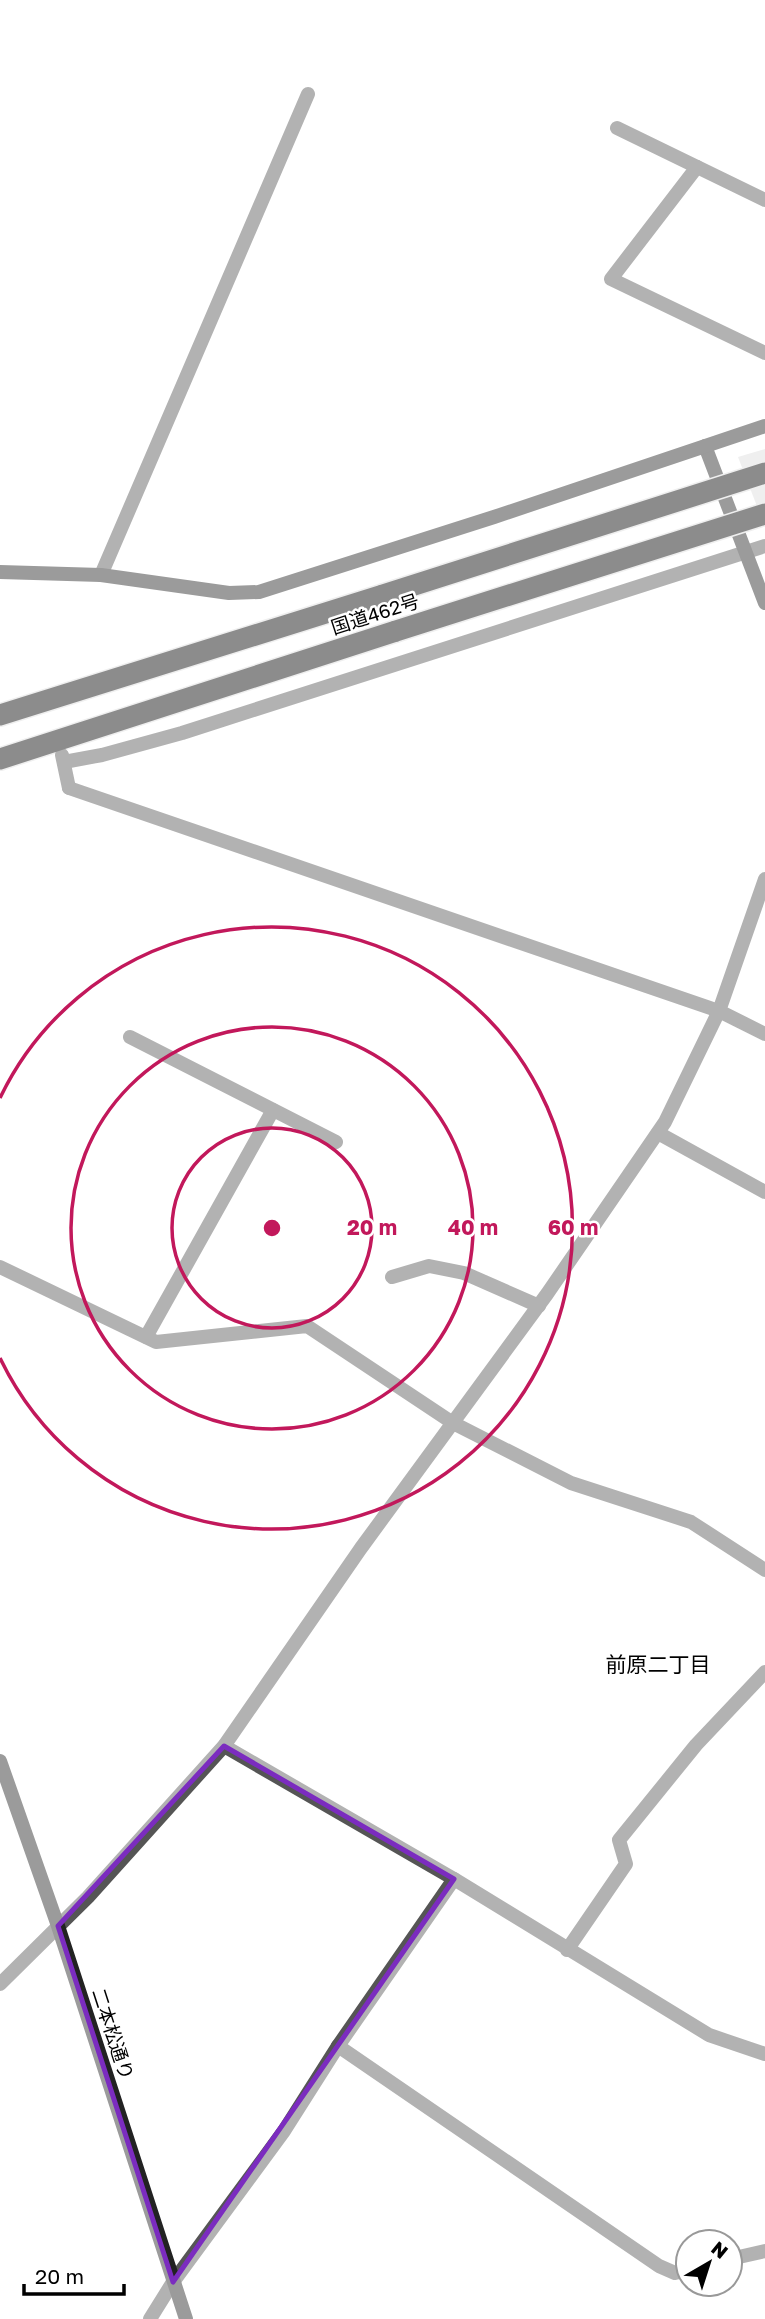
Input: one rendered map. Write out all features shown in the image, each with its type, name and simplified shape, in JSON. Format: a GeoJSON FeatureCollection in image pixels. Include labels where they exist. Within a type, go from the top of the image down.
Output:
{"type":"FeatureCollection","features":[{"type":"Feature","properties":{"kind":"highway","name":"国道462号"},"geometry":{"type":"LineString","coordinates":[[0,715],[765,473]]}},
{"type":"Feature","properties":{"kind":"highway","name":"国道462号"},"geometry":{"type":"LineString","coordinates":[[0,759],[765,514]]}},
{"type":"Feature","properties":{"kind":"street"},"geometry":{"type":"LineString","coordinates":[[101,575],[307,94]]}},
{"type":"Feature","properties":{"kind":"street"},"geometry":{"type":"LineString","coordinates":[[617,128],[765,201]]}},
{"type":"Feature","properties":{"kind":"street"},"geometry":{"type":"LineString","coordinates":[[697,167],[611,279],[765,353]]}},
{"type":"Feature","properties":{"kind":"street"},"geometry":{"type":"LineString","coordinates":[[0,572],[101,575],[229,593],[259,592],[765,426]]}},
{"type":"Feature","properties":{"kind":"street"},"geometry":{"type":"LineString","coordinates":[[705,446],[765,603]]}},
{"type":"Feature","properties":{"kind":"street"},"geometry":{"type":"LineString","coordinates":[[64,762],[102,755],[182,733],[765,546]]}},
{"type":"Feature","properties":{"kind":"street"},"geometry":{"type":"LineString","coordinates":[[57,740],[69,788],[719,1011],[765,1034]]}},
{"type":"Feature","properties":{"kind":"street"},"geometry":{"type":"LineString","coordinates":[[0,1984],[88,1897],[224,1746],[361,1548],[539,1306],[658,1133],[719,1011],[765,879]]}},
{"type":"Feature","properties":{"kind":"street"},"geometry":{"type":"LineString","coordinates":[[130,1037],[336,1142]]}},
{"type":"Feature","properties":{"kind":"street"},"geometry":{"type":"LineString","coordinates":[[146,1337],[273,1110]]}},
{"type":"Feature","properties":{"kind":"street"},"geometry":{"type":"LineString","coordinates":[[658,1133],[765,1192]]}},
{"type":"Feature","properties":{"kind":"street"},"geometry":{"type":"LineString","coordinates":[[392,1277],[429,1266],[464,1273],[539,1306]]}},
{"type":"Feature","properties":{"kind":"street"},"geometry":{"type":"LineString","coordinates":[[0,1267],[156,1342],[307,1326],[453,1423],[571,1483],[691,1522],[765,1570]]}},
{"type":"Feature","properties":{"kind":"street"},"geometry":{"type":"LineString","coordinates":[[567,1950],[626,1864],[620,1840],[696,1745],[765,1672]]}},
{"type":"Feature","properties":{"kind":"street"},"geometry":{"type":"LineString","coordinates":[[224,1746],[454,1879],[709,2035],[765,2054]]}},
{"type":"Feature","properties":{"kind":"street","name":"二本松通り"},"geometry":{"type":"LineString","coordinates":[[0,1761],[58,1926],[186,2319]]}},
{"type":"Feature","properties":{"kind":"street"},"geometry":{"type":"LineString","coordinates":[[150,2319],[173,2282],[284,2131],[338,2046],[454,1879]]}},
{"type":"Feature","properties":{"kind":"street"},"geometry":{"type":"LineString","coordinates":[[338,2046],[659,2266],[674,2273]]}},
{"type":"Feature","properties":{"kind":"street"},"geometry":{"type":"LineString","coordinates":[[744,2256],[765,2251]]}},
{"type":"Feature","properties":{"kind":"highlighted area"},"geometry":{"type":"Polygon","coordinates":[[[224,1746],[454,1879],[173,2282],[58,1926],[224,1746]]]}},
{"type":"Feature","properties":{"kind":"shaded area"},"geometry":{"type":"Polygon","coordinates":[[[765,449],[765,527],[738,457],[765,449]]]}},
{"type":"Feature","properties":{"kind":"district","name":"前原二丁目"},"geometry":{"type":"Point","coordinates":[658,1665]}}]}
